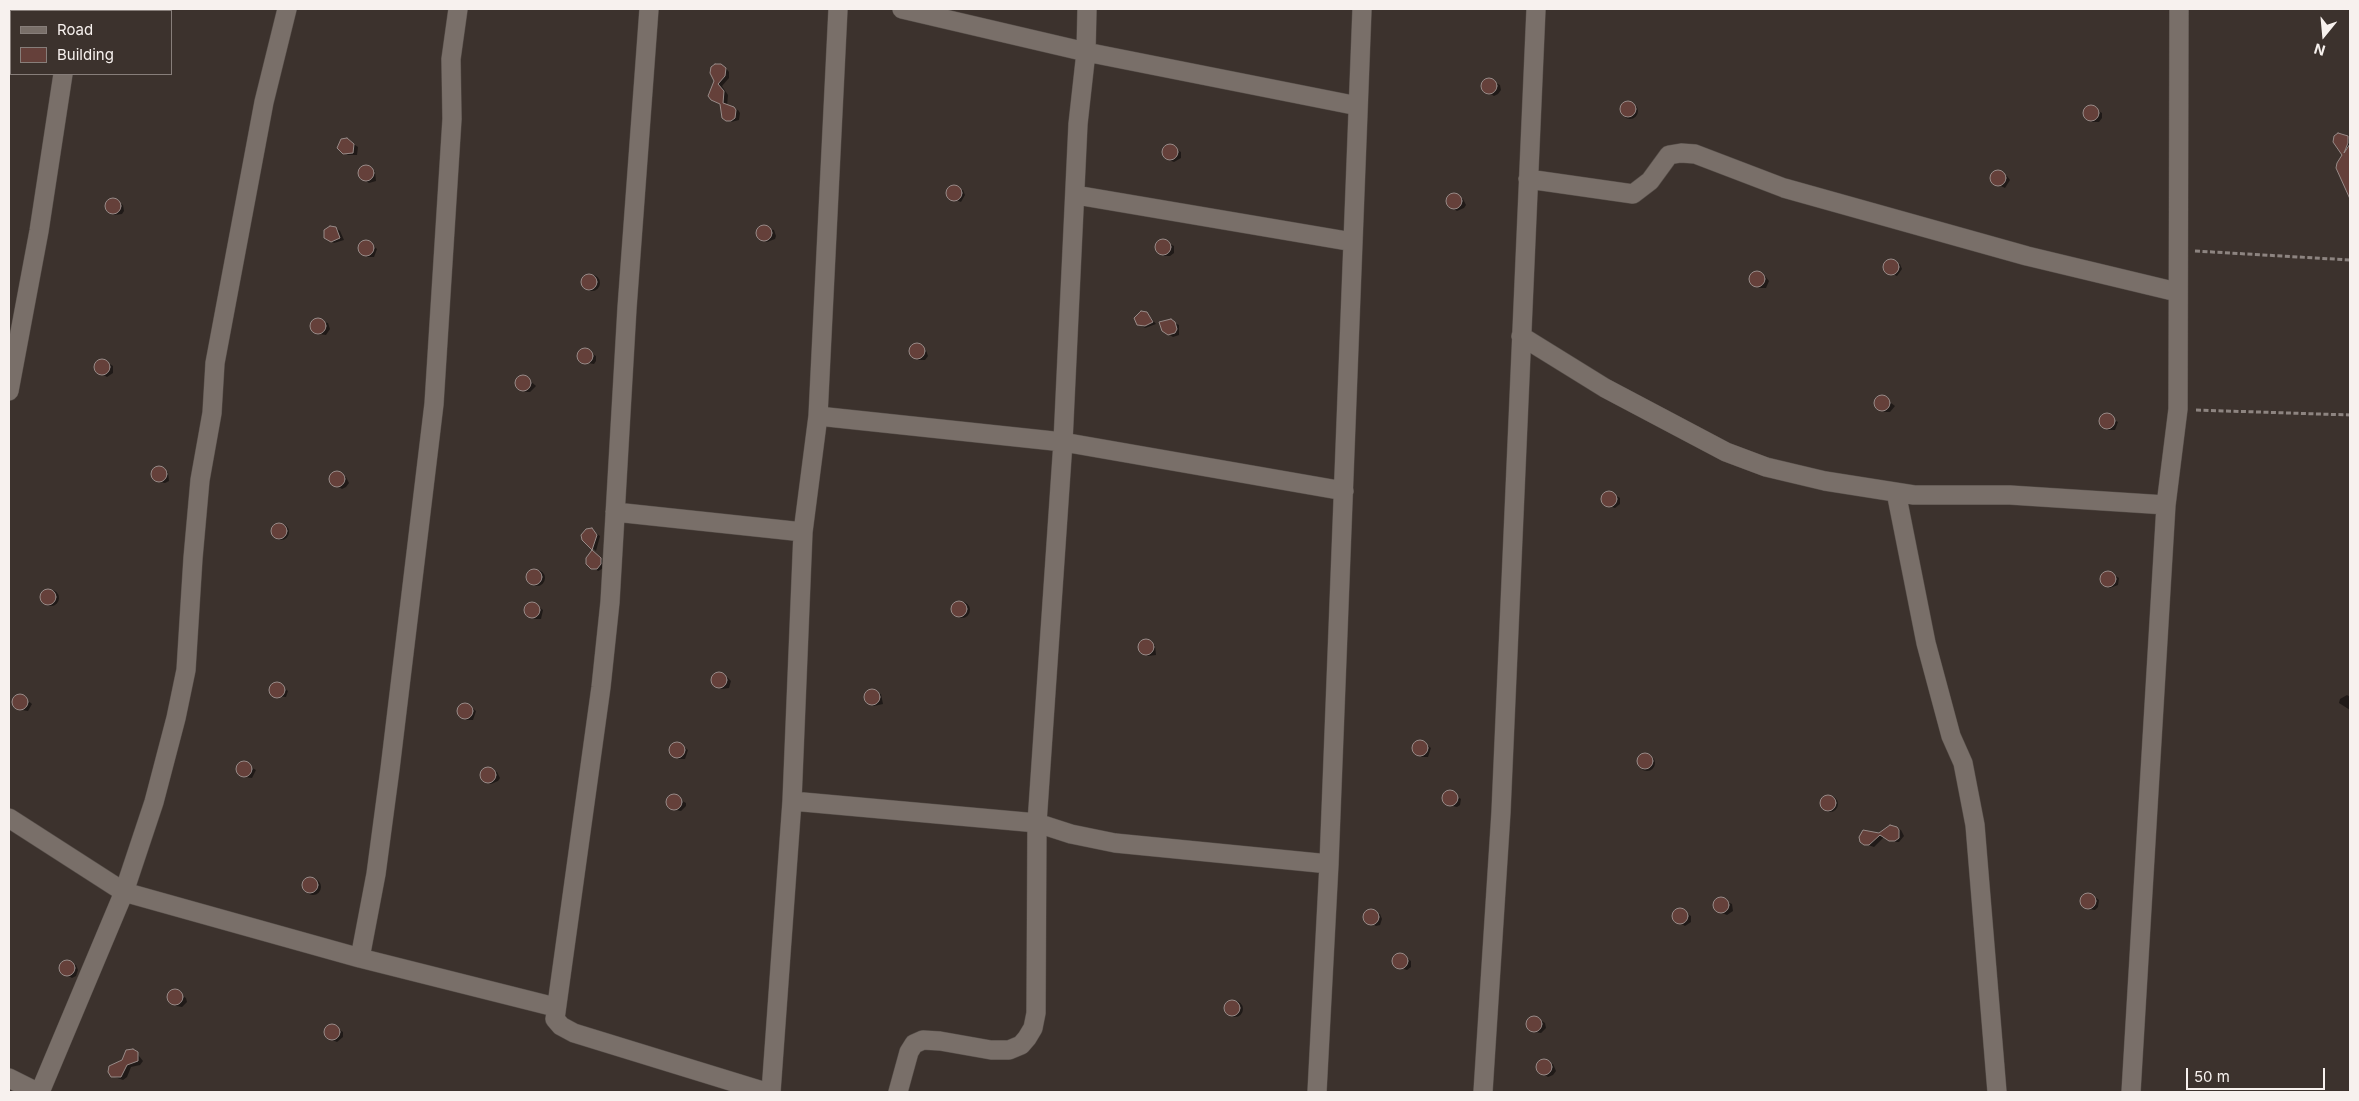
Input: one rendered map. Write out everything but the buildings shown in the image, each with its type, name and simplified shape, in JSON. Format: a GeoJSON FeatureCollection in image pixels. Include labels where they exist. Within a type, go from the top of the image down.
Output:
{"type":"FeatureCollection","features":[{"type":"Feature","properties":{"kind":"street"},"geometry":{"type":"LineString","coordinates":[[9,1078],[39,1092],[124,892],[168,753],[186,670],[192,558],[200,480],[212,414],[215,363],[264,102],[287,9]]}},
{"type":"Feature","properties":{"kind":"street"},"geometry":{"type":"LineString","coordinates":[[360,958],[376,874],[434,404],[452,119],[451,59],[458,9]]}},
{"type":"Feature","properties":{"kind":"street"},"geometry":{"type":"LineString","coordinates":[[649,9],[628,299],[610,602],[601,687],[574,892],[555,1007],[555,1019],[561,1026],[574,1033],[766,1092]]}},
{"type":"Feature","properties":{"kind":"street"},"geometry":{"type":"LineString","coordinates":[[771,1092],[792,801],[803,532],[818,416],[838,9]]}},
{"type":"Feature","properties":{"kind":"street"},"geometry":{"type":"LineString","coordinates":[[902,9],[1086,52],[1358,106]]}},
{"type":"Feature","properties":{"kind":"street"},"geometry":{"type":"LineString","coordinates":[[898,1092],[909,1052],[914,1044],[923,1040],[940,1041],[991,1050],[1009,1050],[1021,1045],[1033,1028],[1036,1013],[1037,823],[1062,442],[1076,194],[1078,124],[1086,52],[1087,9]]}},
{"type":"Feature","properties":{"kind":"street"},"geometry":{"type":"LineString","coordinates":[[1317,1092],[1329,864],[1362,9]]}},
{"type":"Feature","properties":{"kind":"street"},"geometry":{"type":"LineString","coordinates":[[1483,1092],[1501,812],[1536,9]]}},
{"type":"Feature","properties":{"kind":"street"},"geometry":{"type":"LineString","coordinates":[[2131,1092],[2166,505],[2178,409],[2179,9]]}},
{"type":"Feature","properties":{"kind":"street"},"geometry":{"type":"LineString","coordinates":[[9,391],[39,231],[63,75]]}},
{"type":"Feature","properties":{"kind":"street"},"geometry":{"type":"LineString","coordinates":[[1528,179],[1633,194],[1650,181],[1669,155],[1681,153],[1695,154],[1784,188],[2027,256],[2177,292]]}},
{"type":"Feature","properties":{"kind":"street"},"geometry":{"type":"LineString","coordinates":[[1076,194],[1353,242]]}},
{"type":"Feature","properties":{"kind":"street"},"geometry":{"type":"LineString","coordinates":[[1521,336],[1605,388],[1726,452],[1766,467],[1825,481],[1914,495],[2010,495],[2166,505]]}},
{"type":"Feature","properties":{"kind":"street"},"geometry":{"type":"LineString","coordinates":[[818,416],[1062,442],[1344,491]]}},
{"type":"Feature","properties":{"kind":"street"},"geometry":{"type":"LineString","coordinates":[[1896,492],[1926,643],[1951,736],[1964,763],[1975,826],[1996,1092]]}},
{"type":"Feature","properties":{"kind":"street"},"geometry":{"type":"LineString","coordinates":[[615,512],[803,532]]}},
{"type":"Feature","properties":{"kind":"street"},"geometry":{"type":"LineString","coordinates":[[792,801],[1037,823],[1071,834],[1115,843],[1329,864]]}},
{"type":"Feature","properties":{"kind":"street"},"geometry":{"type":"LineString","coordinates":[[9,818],[124,892],[360,958],[555,1007]]}},
{"type":"Feature","properties":{"kind":"path"},"geometry":{"type":"LineString","coordinates":[[2177,250],[2350,260]]}},
{"type":"Feature","properties":{"kind":"path"},"geometry":{"type":"LineString","coordinates":[[2178,409],[2350,415]]}}]}
